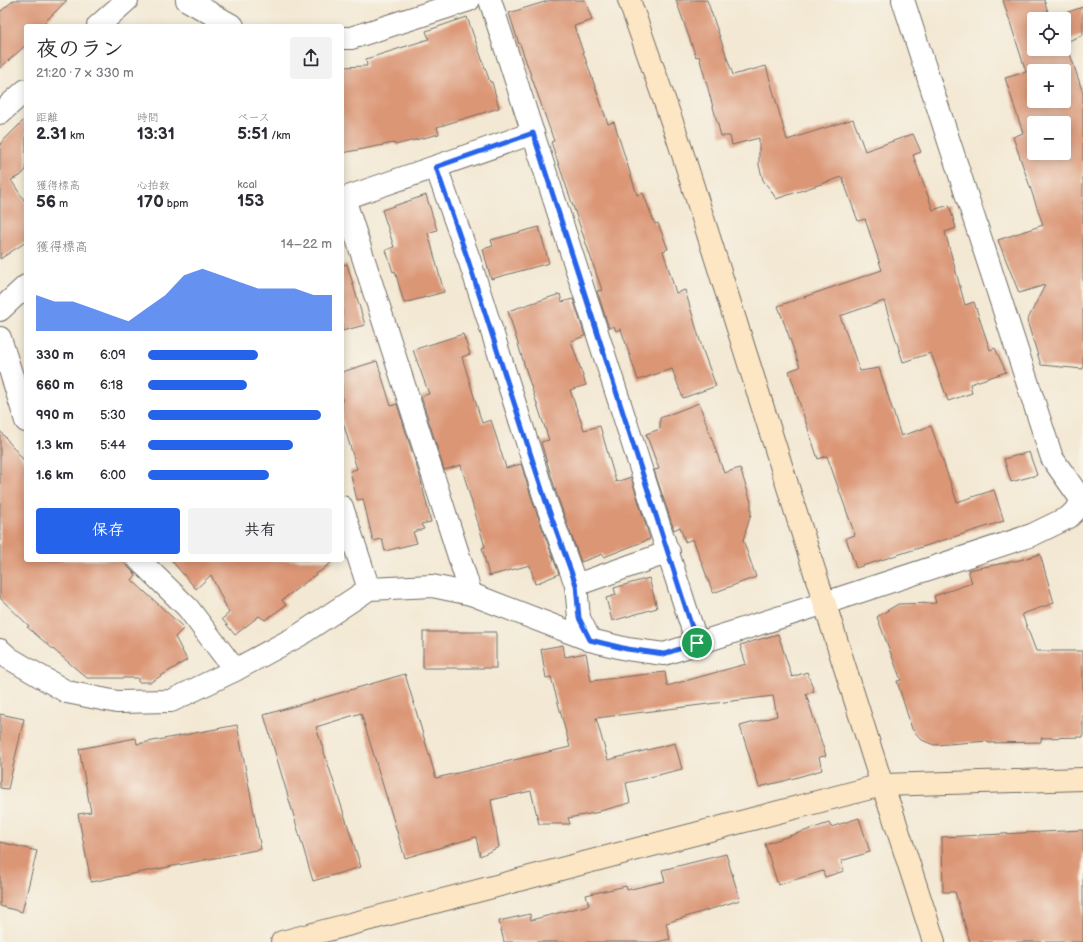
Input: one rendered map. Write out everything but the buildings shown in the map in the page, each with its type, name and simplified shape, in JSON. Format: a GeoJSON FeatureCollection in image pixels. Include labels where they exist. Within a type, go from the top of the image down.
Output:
{"type":"FeatureCollection","features":[{"type":"Feature","properties":{"kind":"street"},"geometry":{"type":"LineString","coordinates":[[100,24],[127,0]]}},
{"type":"Feature","properties":{"kind":"street"},"geometry":{"type":"LineString","coordinates":[[187,0],[229,24]]}},
{"type":"Feature","properties":{"kind":"street"},"geometry":{"type":"LineString","coordinates":[[344,38],[351,38],[468,0]]}},
{"type":"Feature","properties":{"kind":"street"},"geometry":{"type":"LineString","coordinates":[[490,0],[669,552],[697,643]]}},
{"type":"Feature","properties":{"kind":"street"},"geometry":{"type":"LineString","coordinates":[[629,0],[678,138],[882,786],[892,812],[934,942]]}},
{"type":"Feature","properties":{"kind":"street"},"geometry":{"type":"LineString","coordinates":[[0,650],[8,658],[67,692],[117,702],[171,701],[235,670],[298,636],[369,589],[432,586],[471,594],[590,640],[627,649],[664,654],[1032,535],[1069,517],[1083,503],[1052,458],[904,0]]}},
{"type":"Feature","properties":{"kind":"street"},"geometry":{"type":"LineString","coordinates":[[0,113],[24,92]]}},
{"type":"Feature","properties":{"kind":"street"},"geometry":{"type":"LineString","coordinates":[[344,199],[533,133]]}},
{"type":"Feature","properties":{"kind":"street"},"geometry":{"type":"LineString","coordinates":[[436,167],[468,260],[546,502],[576,585],[579,618],[590,640]]}},
{"type":"Feature","properties":{"kind":"street"},"geometry":{"type":"LineString","coordinates":[[344,202],[471,594]]}},
{"type":"Feature","properties":{"kind":"street"},"geometry":{"type":"LineString","coordinates":[[0,310],[24,288]]}},
{"type":"Feature","properties":{"kind":"street"},"geometry":{"type":"LineString","coordinates":[[0,338],[24,415]]}},
{"type":"Feature","properties":{"kind":"street"},"geometry":{"type":"LineString","coordinates":[[344,514],[369,589]]}},
{"type":"Feature","properties":{"kind":"street"},"geometry":{"type":"LineString","coordinates":[[576,585],[669,552]]}},
{"type":"Feature","properties":{"kind":"street"},"geometry":{"type":"LineString","coordinates":[[149,563],[188,608],[235,670]]}},
{"type":"Feature","properties":{"kind":"street"},"geometry":{"type":"LineString","coordinates":[[282,942],[882,786],[1083,779]]}},
{"type":"Feature","properties":{"kind":"route"},"geometry":{"type":"LineString","coordinates":[[533,133],[669,552],[697,643],[664,654],[627,649],[590,640],[579,618],[576,585],[546,502],[468,260],[436,167],[533,133]]}}]}
